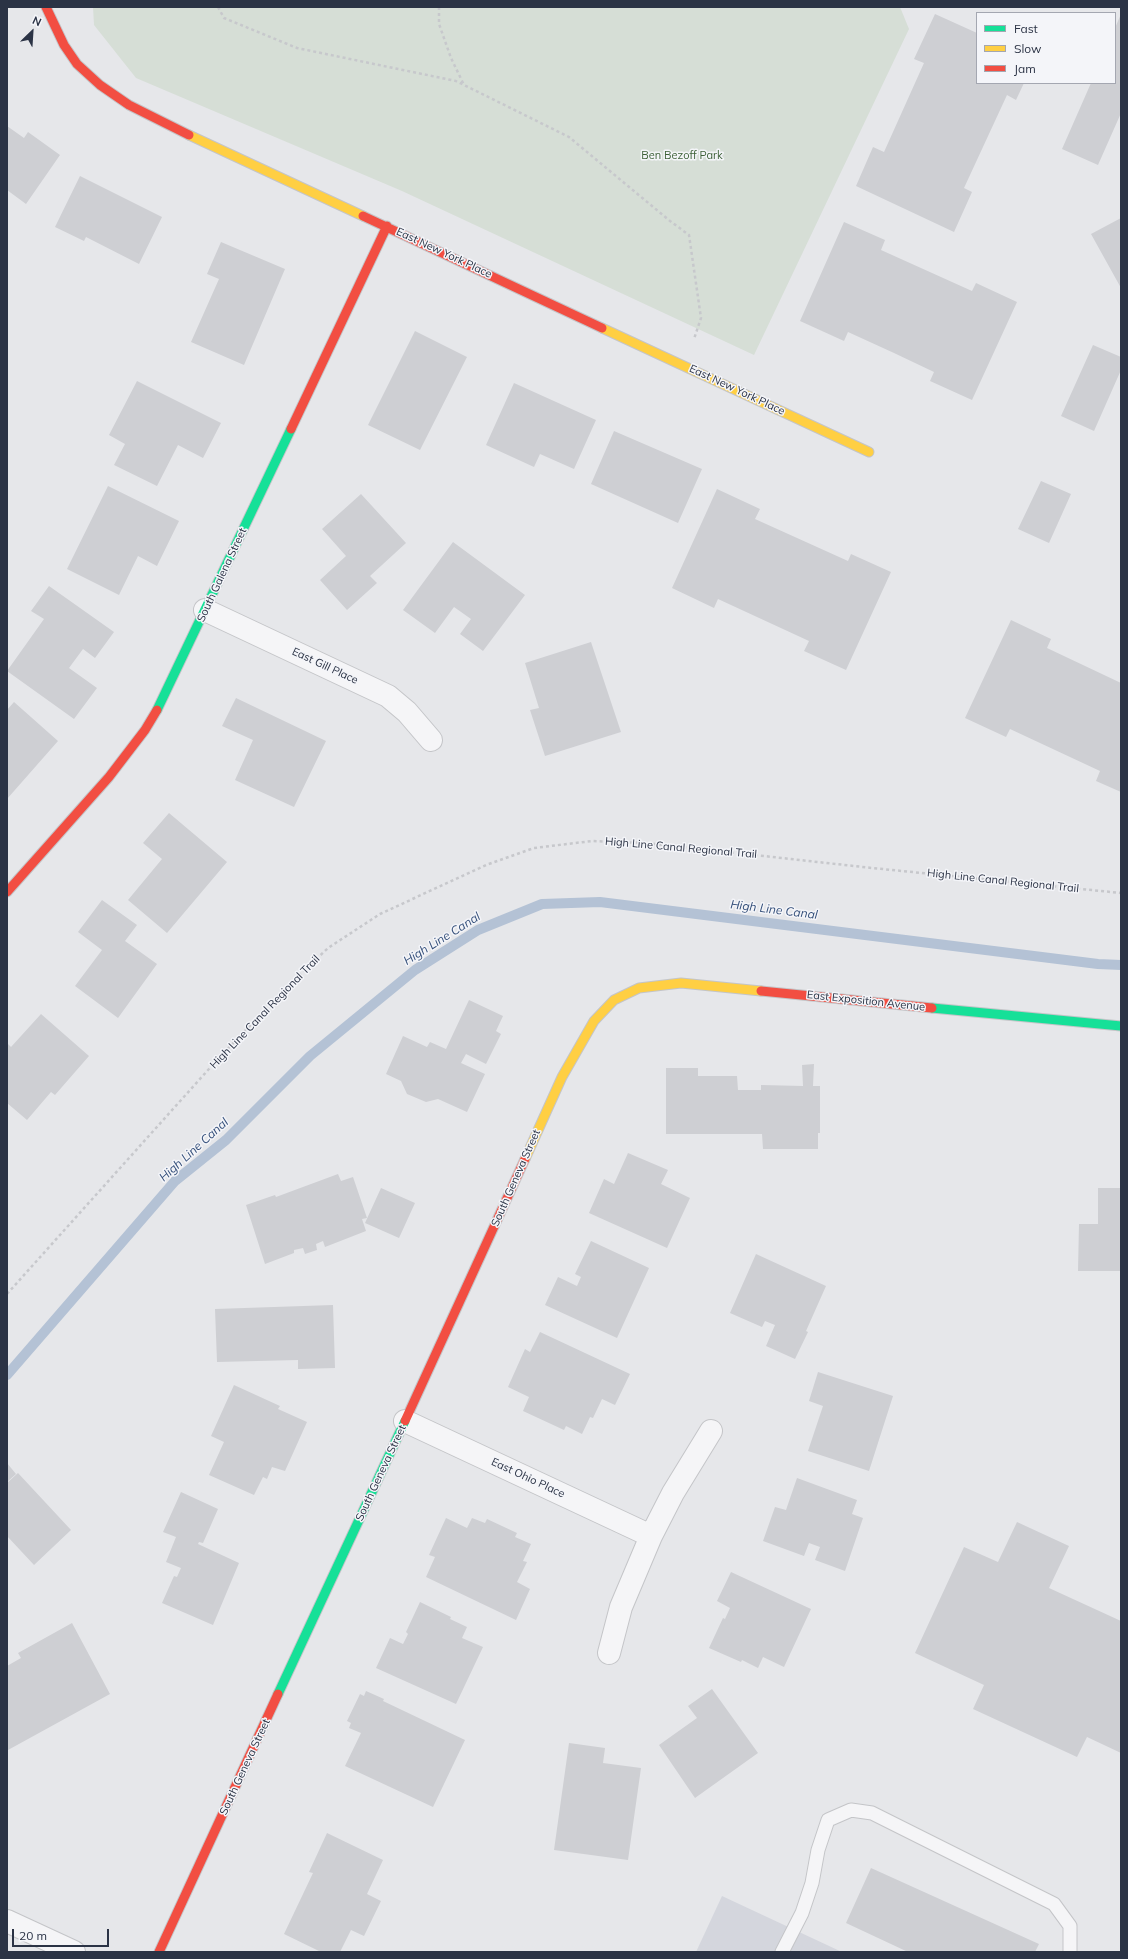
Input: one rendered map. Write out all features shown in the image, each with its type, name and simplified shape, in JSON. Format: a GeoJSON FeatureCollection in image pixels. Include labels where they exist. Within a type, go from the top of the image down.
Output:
{"type":"FeatureCollection","features":[{"type":"Feature","properties":{"kind":"street","name":"East New York Place"},"geometry":{"type":"LineString","coordinates":[[46,7],[67,51],[77,64],[100,85],[129,105],[869,452]]}},
{"type":"Feature","properties":{"kind":"street","name":"South Galena Street"},"geometry":{"type":"LineString","coordinates":[[7,892],[109,776],[145,730],[166,693],[387,226]]}},
{"type":"Feature","properties":{"kind":"street","name":"East Gill Place"},"geometry":{"type":"LineString","coordinates":[[205,610],[388,696],[407,712],[431,740]]}},
{"type":"Feature","properties":{"kind":"street","name":"East Exposition Avenue"},"geometry":{"type":"LineString","coordinates":[[614,1000],[639,988],[681,983],[1121,1026]]}},
{"type":"Feature","properties":{"kind":"street","name":"South Geneva Street"},"geometry":{"type":"LineString","coordinates":[[159,1952],[405,1421],[562,1077],[594,1021],[614,1000]]}},
{"type":"Feature","properties":{"kind":"street","name":"East Ohio Place"},"geometry":{"type":"LineString","coordinates":[[405,1421],[651,1536]]}},
{"type":"Feature","properties":{"kind":"street"},"geometry":{"type":"LineString","coordinates":[[609,1653],[621,1606],[651,1536],[673,1493],[710,1431]]}},
{"type":"Feature","properties":{"kind":"street"},"geometry":{"type":"LineString","coordinates":[[7,1921],[74,1952]]}},
{"type":"Feature","properties":{"kind":"lane"},"geometry":{"type":"LineString","coordinates":[[782,1952],[802,1913],[812,1883],[818,1850],[828,1820],[851,1810],[872,1813],[1054,1904],[1070,1926],[1070,1952]]}},
{"type":"Feature","properties":{"kind":"path"},"geometry":{"type":"LineString","coordinates":[[218,7],[224,18],[296,48],[456,81],[569,137],[670,221],[690,235],[701,318],[685,366]]}},
{"type":"Feature","properties":{"kind":"path"},"geometry":{"type":"LineString","coordinates":[[439,7],[439,24],[464,85]]}},
{"type":"Feature","properties":{"kind":"path","name":"High Line Canal Regional Trail"},"geometry":{"type":"LineString","coordinates":[[7,1294],[217,1060],[281,993],[328,948],[380,914],[486,866],[534,848],[603,840],[646,843],[872,868],[1121,893]]}},
{"type":"Feature","properties":{"kind":"shaded area"},"geometry":{"type":"Polygon","coordinates":[[[722,1896],[842,1952],[696,1952],[722,1896]]]}},
{"type":"Feature","properties":{"kind":"green space","name":"Ben Bezoff Park"},"geometry":{"type":"Polygon","coordinates":[[[93,7],[900,7],[909,29],[754,355],[402,191],[136,78],[94,25],[93,7]]]}},
{"type":"Feature","properties":{"kind":"building"},"geometry":{"type":"Polygon","coordinates":[[[935,14],[976,33],[976,84],[1024,84],[1016,100],[1007,95],[964,188],[972,192],[954,232],[856,186],[873,147],[884,152],[924,63],[914,59],[935,14]]]}},
{"type":"Feature","properties":{"kind":"building"},"geometry":{"type":"Polygon","coordinates":[[[1121,14],[1121,113],[1098,165],[1062,149],[1091,84],[1116,84],[1116,26],[1121,14]]]}},
{"type":"Feature","properties":{"kind":"building"},"geometry":{"type":"Polygon","coordinates":[[[7,126],[24,138],[28,132],[60,155],[26,204],[7,190],[7,126]]]}},
{"type":"Feature","properties":{"kind":"building"},"geometry":{"type":"Polygon","coordinates":[[[80,176],[162,217],[139,264],[86,237],[84,241],[55,227],[80,176]]]}},
{"type":"Feature","properties":{"kind":"building"},"geometry":{"type":"Polygon","coordinates":[[[1121,218],[1121,288],[1091,234],[1121,218]]]}},
{"type":"Feature","properties":{"kind":"building"},"geometry":{"type":"Polygon","coordinates":[[[844,222],[885,240],[881,250],[972,291],[976,283],[1017,302],[972,400],[930,381],[934,372],[894,353],[848,332],[844,341],[800,321],[844,222]]]}},
{"type":"Feature","properties":{"kind":"building"},"geometry":{"type":"Polygon","coordinates":[[[221,242],[285,269],[244,365],[191,342],[219,279],[207,274],[221,242]]]}},
{"type":"Feature","properties":{"kind":"building"},"geometry":{"type":"Polygon","coordinates":[[[415,331],[467,357],[420,450],[368,425],[415,331]]]}},
{"type":"Feature","properties":{"kind":"building"},"geometry":{"type":"Polygon","coordinates":[[[1093,345],[1121,357],[1121,370],[1094,431],[1061,416],[1093,345]]]}},
{"type":"Feature","properties":{"kind":"building"},"geometry":{"type":"Polygon","coordinates":[[[137,381],[221,423],[203,458],[178,445],[157,486],[114,465],[125,444],[109,435],[137,381]]]}},
{"type":"Feature","properties":{"kind":"building"},"geometry":{"type":"Polygon","coordinates":[[[514,383],[596,420],[574,469],[540,454],[534,467],[486,445],[514,383]]]}},
{"type":"Feature","properties":{"kind":"building"},"geometry":{"type":"Polygon","coordinates":[[[614,431],[702,469],[678,523],[591,484],[614,431]]]}},
{"type":"Feature","properties":{"kind":"building"},"geometry":{"type":"Polygon","coordinates":[[[1041,481],[1071,494],[1049,543],[1018,529],[1041,481]]]}},
{"type":"Feature","properties":{"kind":"building"},"geometry":{"type":"Polygon","coordinates":[[[108,486],[179,521],[157,566],[138,556],[119,595],[67,569],[108,486]]]}},
{"type":"Feature","properties":{"kind":"building"},"geometry":{"type":"Polygon","coordinates":[[[717,489],[760,509],[755,519],[848,561],[851,554],[891,572],[846,670],[804,651],[809,641],[718,599],[714,608],[672,588],[717,489]]]}},
{"type":"Feature","properties":{"kind":"building"},"geometry":{"type":"Polygon","coordinates":[[[361,494],[406,543],[370,576],[377,583],[347,610],[320,580],[346,556],[322,529],[361,494]]]}},
{"type":"Feature","properties":{"kind":"building"},"geometry":{"type":"Polygon","coordinates":[[[453,542],[525,595],[483,651],[460,634],[471,619],[454,607],[435,633],[403,610],[453,542]]]}},
{"type":"Feature","properties":{"kind":"building"},"geometry":{"type":"Polygon","coordinates":[[[49,586],[114,632],[95,658],[83,649],[69,668],[97,688],[74,719],[7,671],[44,619],[31,611],[49,586]]]}},
{"type":"Feature","properties":{"kind":"building"},"geometry":{"type":"Polygon","coordinates":[[[1011,620],[1051,639],[1047,648],[1121,683],[1121,792],[1096,781],[1100,771],[1010,729],[1006,737],[965,718],[1011,620]]]}},
{"type":"Feature","properties":{"kind":"building"},"geometry":{"type":"Polygon","coordinates":[[[591,642],[621,732],[545,756],[530,710],[539,708],[525,663],[591,642]]]}},
{"type":"Feature","properties":{"kind":"building"},"geometry":{"type":"Polygon","coordinates":[[[236,698],[326,741],[294,807],[235,780],[253,740],[222,726],[236,698]]]}},
{"type":"Feature","properties":{"kind":"building"},"geometry":{"type":"Polygon","coordinates":[[[14,702],[58,741],[7,799],[7,710],[14,702]]]}},
{"type":"Feature","properties":{"kind":"building"},"geometry":{"type":"Polygon","coordinates":[[[169,813],[227,862],[167,933],[128,900],[162,859],[143,843],[169,813]]]}},
{"type":"Feature","properties":{"kind":"building"},"geometry":{"type":"Polygon","coordinates":[[[102,900],[137,925],[125,941],[157,964],[118,1018],[75,986],[102,950],[78,932],[102,900]]]}},
{"type":"Feature","properties":{"kind":"building"},"geometry":{"type":"Polygon","coordinates":[[[469,1000],[503,1016],[496,1031],[501,1034],[486,1064],[466,1054],[461,1063],[485,1074],[467,1112],[438,1099],[426,1102],[407,1094],[401,1081],[386,1074],[403,1036],[427,1047],[430,1042],[446,1049],[469,1000]]]}},
{"type":"Feature","properties":{"kind":"building"},"geometry":{"type":"Polygon","coordinates":[[[41,1014],[89,1056],[55,1095],[51,1092],[27,1120],[7,1103],[7,1043],[11,1047],[41,1014]]]}},
{"type":"Feature","properties":{"kind":"building"},"geometry":{"type":"Polygon","coordinates":[[[814,1064],[813,1086],[820,1086],[820,1133],[818,1133],[818,1149],[763,1149],[762,1134],[666,1134],[666,1068],[698,1068],[698,1076],[737,1076],[738,1090],[761,1090],[761,1085],[803,1086],[802,1065],[814,1064]]]}},
{"type":"Feature","properties":{"kind":"building"},"geometry":{"type":"Polygon","coordinates":[[[628,1153],[668,1170],[661,1184],[690,1198],[667,1248],[589,1213],[604,1179],[614,1184],[628,1153]]]}},
{"type":"Feature","properties":{"kind":"building"},"geometry":{"type":"Polygon","coordinates":[[[338,1174],[341,1181],[353,1177],[367,1218],[362,1219],[366,1231],[325,1247],[323,1241],[316,1244],[317,1250],[305,1254],[303,1248],[294,1250],[294,1253],[265,1264],[246,1205],[275,1195],[276,1197],[338,1174]]]}},
{"type":"Feature","properties":{"kind":"building"},"geometry":{"type":"Polygon","coordinates":[[[381,1188],[415,1203],[399,1238],[365,1223],[381,1188]]]}},
{"type":"Feature","properties":{"kind":"building"},"geometry":{"type":"Polygon","coordinates":[[[1098,1188],[1121,1188],[1121,1271],[1078,1271],[1079,1224],[1098,1224],[1098,1188]]]}},
{"type":"Feature","properties":{"kind":"building"},"geometry":{"type":"Polygon","coordinates":[[[591,1241],[649,1268],[617,1338],[545,1305],[558,1277],[577,1286],[581,1277],[575,1274],[591,1241]]]}},
{"type":"Feature","properties":{"kind":"building"},"geometry":{"type":"Polygon","coordinates":[[[756,1254],[826,1286],[806,1331],[808,1332],[795,1359],[766,1346],[775,1325],[765,1321],[762,1327],[730,1313],[756,1254]]]}},
{"type":"Feature","properties":{"kind":"building"},"geometry":{"type":"Polygon","coordinates":[[[333,1305],[335,1368],[298,1369],[298,1360],[217,1362],[215,1309],[333,1305]]]}},
{"type":"Feature","properties":{"kind":"building"},"geometry":{"type":"Polygon","coordinates":[[[540,1332],[630,1374],[615,1405],[602,1399],[593,1418],[590,1417],[582,1434],[566,1426],[564,1430],[523,1411],[529,1397],[508,1387],[525,1349],[530,1352],[540,1332]]]}},
{"type":"Feature","properties":{"kind":"building"},"geometry":{"type":"Polygon","coordinates":[[[818,1372],[893,1396],[869,1471],[808,1451],[823,1406],[809,1401],[818,1372]]]}},
{"type":"Feature","properties":{"kind":"building"},"geometry":{"type":"Polygon","coordinates":[[[234,1385],[280,1406],[278,1409],[307,1422],[285,1471],[272,1467],[267,1479],[263,1477],[254,1495],[209,1475],[224,1442],[211,1436],[234,1385]]]}},
{"type":"Feature","properties":{"kind":"building"},"geometry":{"type":"Polygon","coordinates":[[[7,1463],[16,1474],[7,1482],[7,1463]]]}},
{"type":"Feature","properties":{"kind":"building"},"geometry":{"type":"Polygon","coordinates":[[[18,1473],[71,1530],[34,1565],[7,1536],[7,1483],[18,1473]]]}},
{"type":"Feature","properties":{"kind":"building"},"geometry":{"type":"Polygon","coordinates":[[[797,1478],[857,1500],[852,1514],[863,1518],[845,1571],[815,1560],[820,1547],[809,1543],[804,1556],[763,1541],[775,1507],[786,1510],[797,1478]]]}},
{"type":"Feature","properties":{"kind":"building"},"geometry":{"type":"Polygon","coordinates":[[[181,1492],[218,1509],[203,1543],[199,1542],[198,1544],[239,1563],[213,1625],[162,1603],[174,1576],[177,1577],[181,1568],[166,1562],[176,1537],[163,1532],[181,1492]]]}},
{"type":"Feature","properties":{"kind":"building"},"geometry":{"type":"Polygon","coordinates":[[[446,1518],[467,1528],[472,1518],[485,1523],[487,1519],[517,1533],[515,1537],[531,1544],[523,1561],[527,1562],[517,1582],[530,1589],[516,1620],[426,1577],[435,1557],[429,1555],[446,1518]]]}},
{"type":"Feature","properties":{"kind":"building"},"geometry":{"type":"Polygon","coordinates":[[[1017,1522],[1069,1546],[1049,1588],[1121,1621],[1121,1753],[1087,1737],[1077,1757],[973,1709],[984,1685],[915,1653],[964,1547],[998,1562],[1017,1522]]]}},
{"type":"Feature","properties":{"kind":"building"},"geometry":{"type":"Polygon","coordinates":[[[731,1572],[811,1609],[784,1667],[763,1657],[758,1668],[742,1660],[741,1662],[709,1648],[723,1618],[725,1619],[730,1608],[717,1601],[731,1572]]]}},
{"type":"Feature","properties":{"kind":"building"},"geometry":{"type":"Polygon","coordinates":[[[420,1602],[451,1617],[450,1619],[467,1627],[462,1638],[483,1647],[456,1704],[376,1668],[390,1638],[403,1644],[408,1634],[406,1632],[420,1602]]]}},
{"type":"Feature","properties":{"kind":"building"},"geometry":{"type":"Polygon","coordinates":[[[72,1623],[110,1694],[8,1750],[7,1666],[21,1658],[18,1653],[72,1623]]]}},
{"type":"Feature","properties":{"kind":"building"},"geometry":{"type":"Polygon","coordinates":[[[712,1689],[758,1753],[695,1798],[659,1745],[697,1718],[688,1706],[712,1689]]]}},
{"type":"Feature","properties":{"kind":"building"},"geometry":{"type":"Polygon","coordinates":[[[366,1691],[384,1699],[383,1701],[465,1740],[433,1807],[345,1766],[361,1733],[349,1728],[351,1723],[347,1721],[360,1694],[364,1696],[366,1691]]]}},
{"type":"Feature","properties":{"kind":"building"},"geometry":{"type":"Polygon","coordinates":[[[569,1743],[605,1748],[603,1763],[641,1768],[628,1860],[554,1850],[569,1743]]]}},
{"type":"Feature","properties":{"kind":"building"},"geometry":{"type":"Polygon","coordinates":[[[327,1833],[383,1860],[367,1894],[381,1901],[364,1936],[351,1930],[340,1952],[321,1952],[284,1934],[313,1873],[309,1872],[327,1833]]]}},
{"type":"Feature","properties":{"kind":"building"},"geometry":{"type":"Polygon","coordinates":[[[871,1868],[1039,1944],[1035,1952],[908,1952],[846,1923],[871,1868]]]}},
{"type":"Feature","properties":{"kind":"waterway","name":"High Line Canal"},"geometry":{"type":"LineString","coordinates":[[7,1375],[175,1181],[226,1140],[310,1056],[415,970],[478,930],[542,904],[600,902],[1098,964],[1121,965]]}},
{"type":"Feature","properties":{"kind":"traffic: fast"},"geometry":{"type":"LineString","coordinates":[[157,710],[291,429]]}},
{"type":"Feature","properties":{"kind":"traffic: fast"},"geometry":{"type":"LineString","coordinates":[[932,1008],[1121,1026]]}},
{"type":"Feature","properties":{"kind":"traffic: fast"},"geometry":{"type":"LineString","coordinates":[[278,1694],[405,1421]]}},
{"type":"Feature","properties":{"kind":"traffic: slow"},"geometry":{"type":"LineString","coordinates":[[189,135],[363,216]]}},
{"type":"Feature","properties":{"kind":"traffic: slow"},"geometry":{"type":"LineString","coordinates":[[602,328],[869,452]]}},
{"type":"Feature","properties":{"kind":"traffic: slow"},"geometry":{"type":"LineString","coordinates":[[525,1159],[562,1077],[594,1021],[614,1000],[639,988],[681,983],[761,991]]}},
{"type":"Feature","properties":{"kind":"traffic: jam"},"geometry":{"type":"LineString","coordinates":[[46,7],[64,45],[77,64],[100,85],[129,105],[189,135]]}},
{"type":"Feature","properties":{"kind":"traffic: jam"},"geometry":{"type":"LineString","coordinates":[[363,216],[602,328]]}},
{"type":"Feature","properties":{"kind":"traffic: jam"},"geometry":{"type":"LineString","coordinates":[[291,429],[387,226]]}},
{"type":"Feature","properties":{"kind":"traffic: jam"},"geometry":{"type":"LineString","coordinates":[[7,892],[109,777],[145,730],[157,710]]}},
{"type":"Feature","properties":{"kind":"traffic: jam"},"geometry":{"type":"LineString","coordinates":[[761,991],[932,1008]]}},
{"type":"Feature","properties":{"kind":"traffic: jam"},"geometry":{"type":"LineString","coordinates":[[405,1421],[525,1159]]}},
{"type":"Feature","properties":{"kind":"traffic: jam"},"geometry":{"type":"LineString","coordinates":[[159,1952],[278,1694]]}}]}
